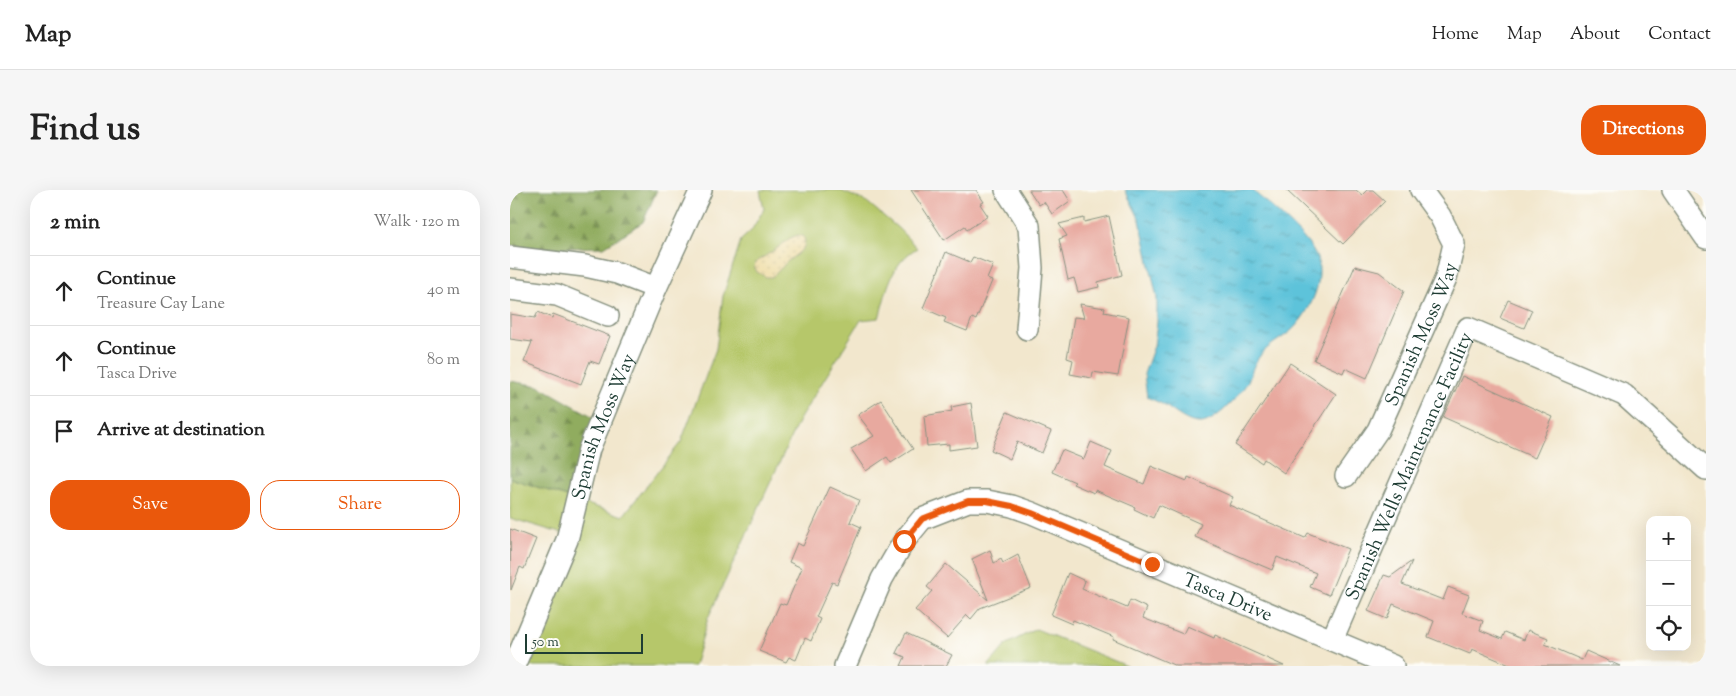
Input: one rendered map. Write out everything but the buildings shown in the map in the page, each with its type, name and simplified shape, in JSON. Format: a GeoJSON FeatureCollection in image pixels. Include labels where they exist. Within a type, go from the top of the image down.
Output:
{"type":"FeatureCollection","features":[{"type":"Feature","properties":{"kind":"street","name":"Spanish Moss Way"},"geometry":{"type":"LineString","coordinates":[[514,666],[566,540],[589,449],[656,288],[701,190]]}},
{"type":"Feature","properties":{"kind":"street"},"geometry":{"type":"LineString","coordinates":[[1006,190],[1029,226],[1032,268],[1027,330]]}},
{"type":"Feature","properties":{"kind":"street","name":"Spanish Moss Way"},"geometry":{"type":"LineString","coordinates":[[1346,476],[1378,430],[1446,278],[1454,244],[1440,216],[1421,190]]}},
{"type":"Feature","properties":{"kind":"street"},"geometry":{"type":"LineString","coordinates":[[1672,190],[1706,238]]}},
{"type":"Feature","properties":{"kind":"street"},"geometry":{"type":"LineString","coordinates":[[510,257],[585,266],[618,273],[656,288]]}},
{"type":"Feature","properties":{"kind":"street"},"geometry":{"type":"LineString","coordinates":[[510,289],[557,295],[608,316]]}},
{"type":"Feature","properties":{"kind":"street","name":"Spanish Wells Maintenance Facility"},"geometry":{"type":"LineString","coordinates":[[1332,640],[1468,328],[1624,395],[1706,469]]}},
{"type":"Feature","properties":{"kind":"street","name":"Tasca Drive"},"geometry":{"type":"LineString","coordinates":[[845,666],[882,579],[904,541],[922,519],[968,501],[987,501],[1012,506],[1032,513],[1393,666]]}},
{"type":"Feature","properties":{"kind":"green space"},"geometry":{"type":"Polygon","coordinates":[[[510,190],[657,190],[643,222],[604,247],[530,249],[510,245],[510,190]]]}},
{"type":"Feature","properties":{"kind":"green space"},"geometry":{"type":"Polygon","coordinates":[[[760,190],[839,190],[867,202],[899,229],[917,248],[908,254],[895,270],[887,288],[879,318],[861,320],[799,420],[708,618],[694,666],[521,666],[573,537],[510,518],[510,478],[623,516],[681,442],[716,349],[723,296],[741,240],[751,231],[764,209],[760,190]]]}},
{"type":"Feature","properties":{"kind":"green space"},"geometry":{"type":"Polygon","coordinates":[[[510,381],[539,386],[599,420],[574,499],[510,478],[510,381]]]}},
{"type":"Feature","properties":{"kind":"green space"},"geometry":{"type":"Polygon","coordinates":[[[1036,629],[1127,666],[988,666],[1007,644],[1036,629]]]}},
{"type":"Feature","properties":{"kind":"sand"},"geometry":{"type":"Polygon","coordinates":[[[798,235],[803,236],[805,241],[802,249],[774,276],[766,277],[757,272],[754,266],[756,262],[790,238],[798,235]]]}},
{"type":"Feature","properties":{"kind":"water"},"geometry":{"type":"Polygon","coordinates":[[[1125,190],[1252,190],[1300,234],[1315,253],[1319,271],[1317,289],[1310,306],[1300,322],[1261,355],[1254,365],[1248,381],[1240,392],[1221,412],[1207,421],[1201,423],[1191,422],[1147,397],[1144,374],[1154,346],[1157,298],[1140,220],[1125,190]]]}},
{"type":"Feature","properties":{"kind":"route"},"geometry":{"type":"LineString","coordinates":[[904,541],[922,519],[968,501],[987,501],[1012,506],[1032,513],[1152,564]]}}]}
